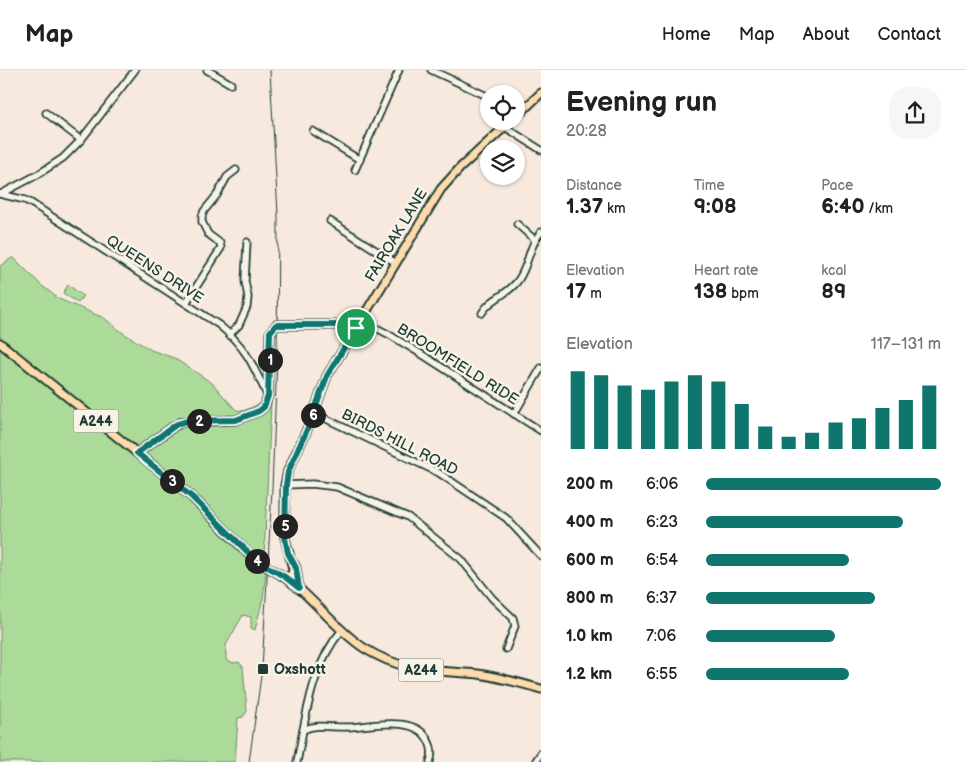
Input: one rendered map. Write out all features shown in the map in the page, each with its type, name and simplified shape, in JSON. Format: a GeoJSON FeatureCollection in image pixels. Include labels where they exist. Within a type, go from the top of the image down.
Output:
{"type":"FeatureCollection","features":[{"type":"Feature","properties":{"kind":"main road"},"geometry":{"type":"LineString","coordinates":[[525,107],[541,93]]}},
{"type":"Feature","properties":{"kind":"main road","name":"FAIROAK LANE"},"geometry":{"type":"LineString","coordinates":[[288,580],[292,573],[285,538],[288,472],[314,413],[327,376],[446,181],[501,130]]}},
{"type":"Feature","properties":{"kind":"main road"},"geometry":{"type":"LineString","coordinates":[[137,453],[172,427],[182,422],[236,420],[253,415],[264,407],[268,396],[270,332],[276,325],[343,325],[356,328]]}},
{"type":"Feature","properties":{"kind":"main road","name":"A244"},"geometry":{"type":"LineString","coordinates":[[0,343],[192,497],[256,560],[299,588],[342,630],[364,648],[408,668],[498,677],[541,689]]}},
{"type":"Feature","properties":{"kind":"main road"},"geometry":{"type":"LineString","coordinates":[[290,560],[296,568],[299,588]]}},
{"type":"Feature","properties":{"kind":"street"},"geometry":{"type":"LineString","coordinates":[[1,192],[63,158],[81,140],[134,70]]}},
{"type":"Feature","properties":{"kind":"street"},"geometry":{"type":"LineString","coordinates":[[207,70],[230,84]]}},
{"type":"Feature","properties":{"kind":"street"},"geometry":{"type":"LineString","coordinates":[[355,170],[399,70]]}},
{"type":"Feature","properties":{"kind":"street"},"geometry":{"type":"LineString","coordinates":[[431,70],[480,93]]}},
{"type":"Feature","properties":{"kind":"street"},"geometry":{"type":"LineString","coordinates":[[46,113],[81,140]]}},
{"type":"Feature","properties":{"kind":"street"},"geometry":{"type":"LineString","coordinates":[[516,130],[541,150]]}},
{"type":"Feature","properties":{"kind":"street"},"geometry":{"type":"LineString","coordinates":[[313,131],[360,160]]}},
{"type":"Feature","properties":{"kind":"street"},"geometry":{"type":"LineString","coordinates":[[186,303],[221,248],[220,243],[212,238],[204,228],[202,222],[204,211],[214,199],[227,177],[236,170]]}},
{"type":"Feature","properties":{"kind":"street","name":"QUEENS DRIVE"},"geometry":{"type":"LineString","coordinates":[[1,192],[30,203],[186,303],[230,335],[252,362],[268,396]]}},
{"type":"Feature","properties":{"kind":"street"},"geometry":{"type":"LineString","coordinates":[[330,221],[396,263]]}},
{"type":"Feature","properties":{"kind":"street"},"geometry":{"type":"LineString","coordinates":[[517,224],[535,240]]}},
{"type":"Feature","properties":{"kind":"street"},"geometry":{"type":"LineString","coordinates":[[482,313],[486,306],[508,292],[519,279],[535,240],[541,232]]}},
{"type":"Feature","properties":{"kind":"street"},"geometry":{"type":"LineString","coordinates":[[230,335],[239,326],[247,307],[248,297],[245,281],[247,242]]}},
{"type":"Feature","properties":{"kind":"street","name":"BROOMFIELD RIDE"},"geometry":{"type":"LineString","coordinates":[[361,320],[426,357],[541,431]]}},
{"type":"Feature","properties":{"kind":"street"},"geometry":{"type":"LineString","coordinates":[[514,414],[541,368]]}},
{"type":"Feature","properties":{"kind":"street","name":"BIRDS HILL ROAD"},"geometry":{"type":"LineString","coordinates":[[314,413],[438,472],[506,518],[541,556]]}},
{"type":"Feature","properties":{"kind":"street"},"geometry":{"type":"LineString","coordinates":[[286,485],[312,484],[337,487],[408,517],[461,559],[492,598],[513,618],[515,626],[506,649]]}},
{"type":"Feature","properties":{"kind":"street"},"geometry":{"type":"LineString","coordinates":[[297,762],[320,663],[326,651],[342,630]]}},
{"type":"Feature","properties":{"kind":"street"},"geometry":{"type":"LineString","coordinates":[[307,717],[315,725]]}},
{"type":"Feature","properties":{"kind":"street"},"geometry":{"type":"LineString","coordinates":[[304,730],[315,725],[334,727],[412,726],[422,731],[429,741],[432,749],[430,762]]}},
{"type":"Feature","properties":{"kind":"street"},"geometry":{"type":"LineString","coordinates":[[535,762],[541,753]]}},
{"type":"Feature","properties":{"kind":"green space"},"geometry":{"type":"Polygon","coordinates":[[[13,257],[41,285],[59,299],[104,318],[123,333],[151,350],[174,358],[212,383],[236,410],[243,411],[264,402],[271,402],[264,558],[252,550],[196,495],[0,338],[0,266],[13,257]]]}},
{"type":"Feature","properties":{"kind":"green space"},"geometry":{"type":"Polygon","coordinates":[[[68,285],[83,296],[78,303],[63,293],[68,285]]]}},
{"type":"Feature","properties":{"kind":"green space"},"geometry":{"type":"Polygon","coordinates":[[[0,348],[190,500],[266,572],[263,598],[255,630],[251,628],[251,617],[243,615],[226,645],[226,660],[234,663],[239,662],[243,667],[247,711],[243,717],[238,718],[235,762],[0,762],[0,348]]]}},
{"type":"Feature","properties":{"kind":"railway"},"geometry":{"type":"LineString","coordinates":[[249,762],[262,669],[277,358],[278,214],[270,70]]}},
{"type":"Feature","properties":{"kind":"place","name":"Oxshott"},"geometry":{"type":"Point","coordinates":[263,669]}},
{"type":"Feature","properties":{"kind":"route"},"geometry":{"type":"LineString","coordinates":[[276,325],[343,325],[356,328],[322,386],[310,423],[288,472],[284,528],[288,553],[290,560],[296,568],[299,588],[285,577],[256,560],[192,497],[137,453],[177,424],[187,421],[236,420],[253,415],[264,407],[268,396],[270,332],[276,325]]}}]}
